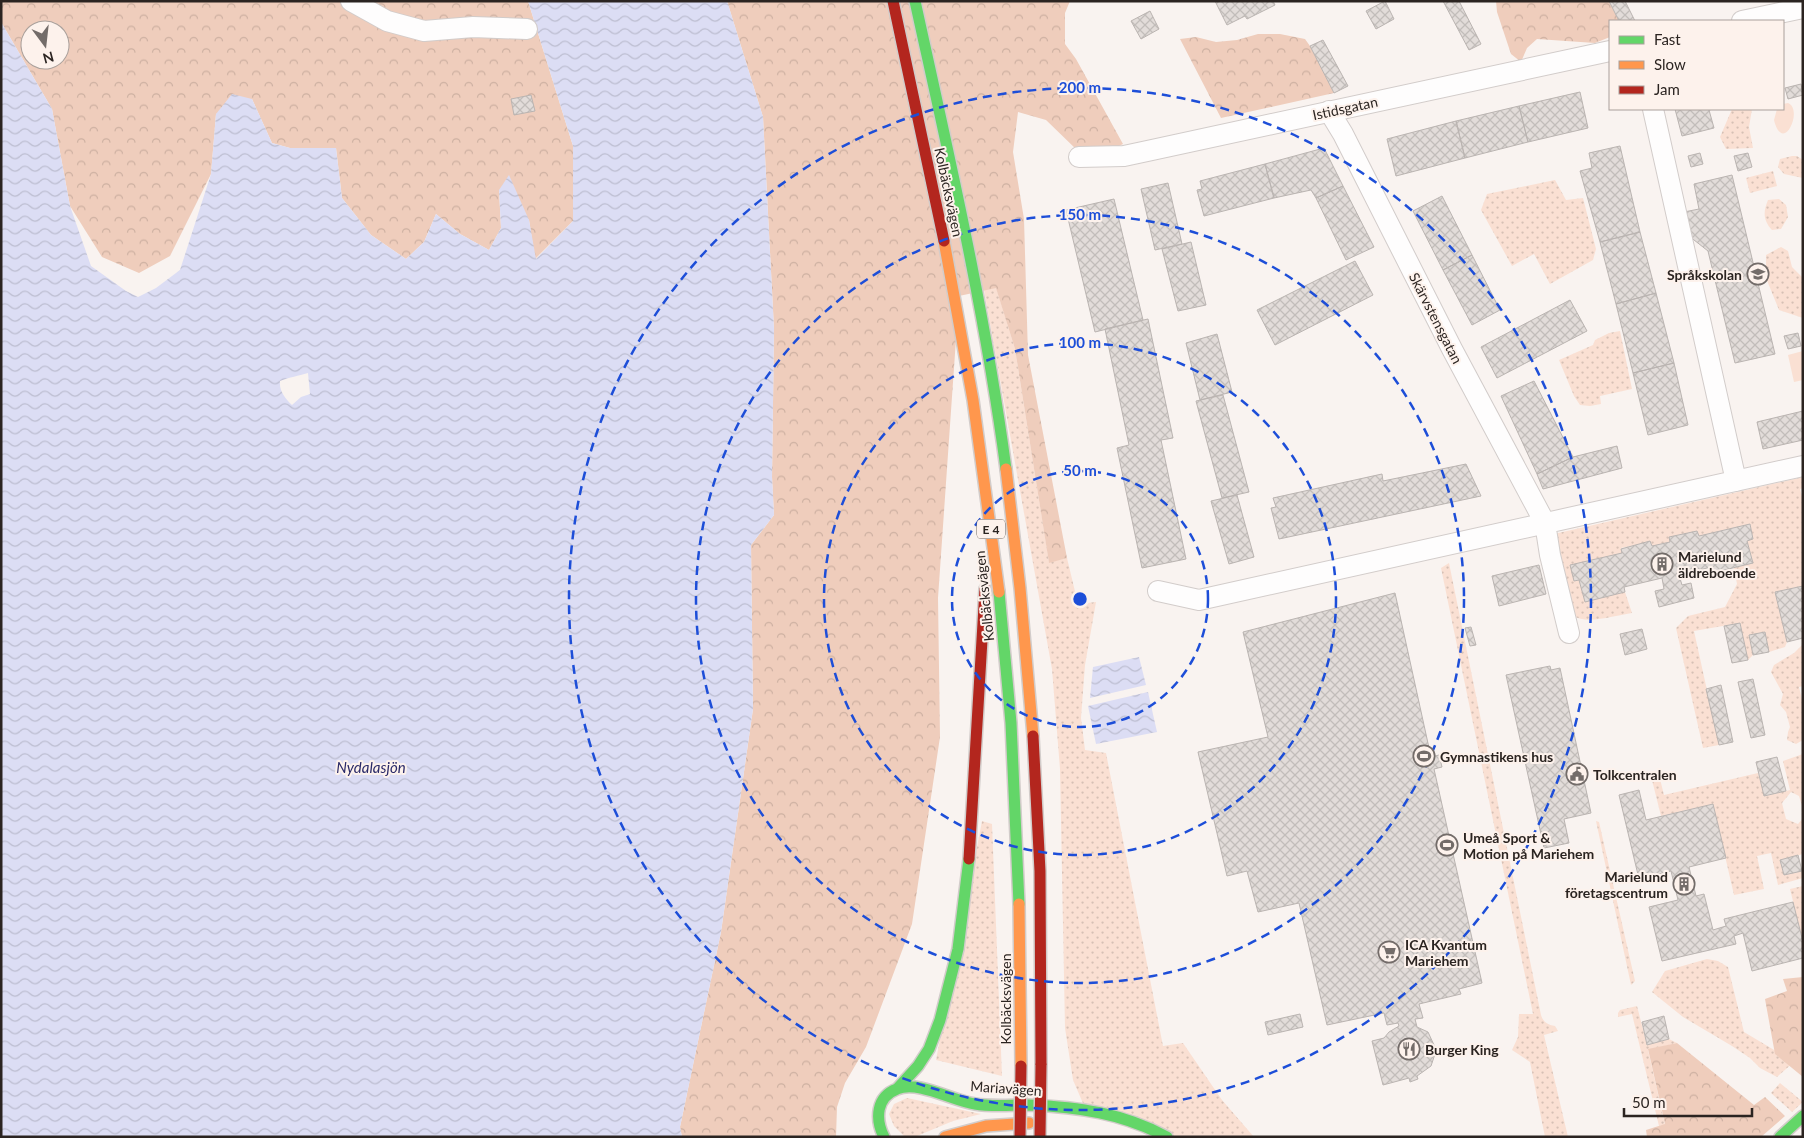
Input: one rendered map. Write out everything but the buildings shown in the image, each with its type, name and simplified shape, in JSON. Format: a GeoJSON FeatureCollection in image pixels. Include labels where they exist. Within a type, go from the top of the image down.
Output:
{"type":"FeatureCollection","features":[{"type":"Feature","properties":{"kind":"main road","name":"Kolbäcksvägen"},"geometry":{"type":"LineString","coordinates":[[893,1],[950,268],[972,388],[992,533],[1005,647],[1016,810],[1019,904],[1020,1137]]}},
{"type":"Feature","properties":{"kind":"main road","name":"Kolbäcksvägen"},"geometry":{"type":"LineString","coordinates":[[915,1],[958,200],[991,373],[1015,547],[1028,673],[1037,808],[1040,900],[1040,1137]]}},
{"type":"Feature","properties":{"kind":"main road"},"geometry":{"type":"LineString","coordinates":[[884,1137],[880,1129],[879,1108],[886,1096],[898,1088],[918,1066],[929,1049],[940,1020],[958,949],[968,874],[985,593],[992,533]]}},
{"type":"Feature","properties":{"kind":"main road","name":"Mariavägen"},"geometry":{"type":"LineString","coordinates":[[898,1088],[924,1090],[974,1104],[1085,1108],[1135,1122],[1167,1137]]}},
{"type":"Feature","properties":{"kind":"main road"},"geometry":{"type":"LineString","coordinates":[[1780,1137],[1803,1116]]}},
{"type":"Feature","properties":{"kind":"main road"},"geometry":{"type":"LineString","coordinates":[[945,1137],[979,1126],[1008,1123],[1055,1123]]}},
{"type":"Feature","properties":{"kind":"street"},"geometry":{"type":"LineString","coordinates":[[351,1],[387,21],[424,31],[474,27],[527,28]]}},
{"type":"Feature","properties":{"kind":"street"},"geometry":{"type":"LineString","coordinates":[[1747,20],[1803,8]]}},
{"type":"Feature","properties":{"kind":"street","name":"Istidsgatan"},"geometry":{"type":"LineString","coordinates":[[1079,157],[1124,156],[1609,50]]}},
{"type":"Feature","properties":{"kind":"street"},"geometry":{"type":"LineString","coordinates":[[1653,110],[1736,481]]}},
{"type":"Feature","properties":{"kind":"street","name":"Skärvstensgatan"},"geometry":{"type":"LineString","coordinates":[[1329,111],[1452,349],[1545,523],[1550,555],[1569,633]]}},
{"type":"Feature","properties":{"kind":"street"},"geometry":{"type":"LineString","coordinates":[[1158,591],[1198,600],[1803,466]]}},
{"type":"Feature","properties":{"kind":"shaded area"},"geometry":{"type":"Polygon","coordinates":[[[1788,103],[1794,113],[1793,121],[1787,132],[1782,133],[1778,130],[1774,120],[1777,110],[1784,110],[1784,104],[1788,103]]]}},
{"type":"Feature","properties":{"kind":"shaded area"},"geometry":{"type":"Polygon","coordinates":[[[1732,110],[1752,110],[1749,127],[1753,148],[1726,149],[1720,137],[1732,110]]]}},
{"type":"Feature","properties":{"kind":"shaded area"},"geometry":{"type":"Polygon","coordinates":[[[1797,156],[1803,160],[1803,178],[1784,174],[1778,167],[1780,159],[1797,156]]]}},
{"type":"Feature","properties":{"kind":"shaded area"},"geometry":{"type":"Polygon","coordinates":[[[1773,171],[1777,186],[1750,193],[1746,178],[1773,171]]]}},
{"type":"Feature","properties":{"kind":"shaded area"},"geometry":{"type":"Polygon","coordinates":[[[1555,180],[1566,200],[1583,198],[1596,249],[1593,260],[1550,284],[1534,254],[1512,266],[1481,210],[1487,194],[1555,180]]]}},
{"type":"Feature","properties":{"kind":"shaded area"},"geometry":{"type":"Polygon","coordinates":[[[1779,199],[1786,205],[1788,217],[1781,229],[1772,230],[1765,219],[1765,208],[1768,200],[1779,199]]]}},
{"type":"Feature","properties":{"kind":"shaded area"},"geometry":{"type":"Polygon","coordinates":[[[1781,247],[1788,251],[1792,267],[1803,278],[1803,318],[1779,310],[1766,278],[1766,255],[1781,247]]]}},
{"type":"Feature","properties":{"kind":"shaded area"},"geometry":{"type":"Polygon","coordinates":[[[996,287],[1015,349],[1049,562],[1067,558],[1078,604],[1096,602],[1085,665],[1081,718],[1085,750],[1106,753],[1163,1046],[1183,1043],[1222,1100],[1254,1137],[1167,1137],[1085,1108],[1073,1080],[1065,1028],[1060,769],[1052,669],[984,290],[996,287]]]}},
{"type":"Feature","properties":{"kind":"shaded area"},"geometry":{"type":"Polygon","coordinates":[[[1620,331],[1632,389],[1600,396],[1601,404],[1580,405],[1574,396],[1559,360],[1593,345],[1595,340],[1609,333],[1620,331]]]}},
{"type":"Feature","properties":{"kind":"shaded area"},"geometry":{"type":"Polygon","coordinates":[[[1803,351],[1803,380],[1794,382],[1788,355],[1803,351]]]}},
{"type":"Feature","properties":{"kind":"shaded area"},"geometry":{"type":"Polygon","coordinates":[[[1803,477],[1803,488],[1800,489],[1803,501],[1803,586],[1775,592],[1787,642],[1785,647],[1769,652],[1765,632],[1749,635],[1753,655],[1748,660],[1740,623],[1694,631],[1719,745],[1703,748],[1676,628],[1688,616],[1725,607],[1737,584],[1734,568],[1753,563],[1747,541],[1753,539],[1750,524],[1699,536],[1697,531],[1669,537],[1670,542],[1652,546],[1650,542],[1621,548],[1622,553],[1571,565],[1574,581],[1579,580],[1585,602],[1625,592],[1632,613],[1594,620],[1579,619],[1574,616],[1554,534],[1803,477]]]}},
{"type":"Feature","properties":{"kind":"shaded area"},"geometry":{"type":"Polygon","coordinates":[[[1449,563],[1541,1015],[1544,1021],[1555,1026],[1558,1031],[1544,1035],[1568,1137],[1545,1137],[1530,1062],[1512,1050],[1518,1037],[1519,1014],[1533,1014],[1441,568],[1449,563]]]}},
{"type":"Feature","properties":{"kind":"shaded area"},"geometry":{"type":"Polygon","coordinates":[[[1803,644],[1803,686],[1799,687],[1803,704],[1803,740],[1796,744],[1787,740],[1790,727],[1786,712],[1780,705],[1783,694],[1771,672],[1774,665],[1794,653],[1803,644]]]}},
{"type":"Feature","properties":{"kind":"shaded area"},"geometry":{"type":"Polygon","coordinates":[[[1803,754],[1803,809],[1799,796],[1791,792],[1782,803],[1786,819],[1798,824],[1803,818],[1803,854],[1780,860],[1784,875],[1803,871],[1803,878],[1778,885],[1771,853],[1757,856],[1764,889],[1734,895],[1713,804],[1661,816],[1651,776],[1659,775],[1664,795],[1758,773],[1765,796],[1790,790],[1783,761],[1803,754]]]}},
{"type":"Feature","properties":{"kind":"shaded area"},"geometry":{"type":"Polygon","coordinates":[[[982,821],[992,824],[1002,1076],[936,1060],[982,821]]]}},
{"type":"Feature","properties":{"kind":"shaded area"},"geometry":{"type":"Polygon","coordinates":[[[1596,821],[1599,822],[1635,981],[1631,985],[1596,821]]]}},
{"type":"Feature","properties":{"kind":"shaded area"},"geometry":{"type":"Polygon","coordinates":[[[1803,886],[1803,942],[1790,889],[1803,886]]]}},
{"type":"Feature","properties":{"kind":"shaded area"},"geometry":{"type":"Polygon","coordinates":[[[1707,959],[1718,961],[1728,967],[1744,1032],[1794,1062],[1777,1077],[1760,1068],[1750,1058],[1732,1046],[1683,1017],[1652,992],[1665,971],[1707,959]]]}},
{"type":"Feature","properties":{"kind":"shaded area"},"geometry":{"type":"Polygon","coordinates":[[[1637,1006],[1647,1045],[1669,1039],[1677,1043],[1648,1050],[1665,1125],[1659,1126],[1632,1014],[1618,1017],[1620,1010],[1637,1006]]]}},
{"type":"Feature","properties":{"kind":"shaded area"},"geometry":{"type":"Polygon","coordinates":[[[1780,1083],[1803,1102],[1792,1112],[1771,1093],[1780,1083]]]}},
{"type":"Feature","properties":{"kind":"shaded area"},"geometry":{"type":"Polygon","coordinates":[[[907,1098],[981,1114],[953,1121],[917,1136],[904,1136],[894,1126],[889,1114],[894,1104],[907,1098]]]}},
{"type":"Feature","properties":{"kind":"green space"},"geometry":{"type":"Polygon","coordinates":[[[1,1],[528,1],[573,146],[573,221],[535,259],[529,220],[499,190],[501,228],[489,250],[460,234],[436,214],[424,242],[406,259],[371,235],[342,198],[336,148],[290,148],[272,143],[252,99],[216,114],[211,174],[170,256],[139,273],[102,257],[70,206],[52,109],[29,70],[70,70],[70,20],[20,20],[20,54],[1,22],[1,1]]]}},
{"type":"Feature","properties":{"kind":"green space"},"geometry":{"type":"Polygon","coordinates":[[[727,1],[1070,1],[1065,13],[1065,44],[1076,59],[1123,144],[1107,152],[1078,151],[1046,120],[1018,112],[1013,152],[1024,219],[1028,355],[1067,558],[1049,563],[1015,349],[996,288],[959,296],[938,598],[940,737],[912,924],[866,1047],[845,1083],[837,1107],[836,1137],[682,1137],[680,1127],[721,932],[753,709],[751,545],[774,515],[772,477],[774,329],[763,117],[727,1]]]}},
{"type":"Feature","properties":{"kind":"green space"},"geometry":{"type":"Polygon","coordinates":[[[1496,1],[1609,1],[1618,20],[1609,20],[1609,37],[1595,43],[1537,39],[1527,48],[1521,62],[1511,54],[1497,12],[1496,1]]]}},
{"type":"Feature","properties":{"kind":"green space"},"geometry":{"type":"Polygon","coordinates":[[[1258,34],[1280,34],[1305,39],[1334,93],[1221,118],[1180,39],[1196,37],[1216,42],[1237,40],[1258,34]]]}},
{"type":"Feature","properties":{"kind":"green space"},"geometry":{"type":"Polygon","coordinates":[[[1803,977],[1803,1077],[1775,1054],[1765,999],[1787,991],[1783,979],[1803,977]]]}},
{"type":"Feature","properties":{"kind":"green space"},"geometry":{"type":"Polygon","coordinates":[[[1677,1043],[1754,1105],[1765,1097],[1785,1116],[1761,1137],[1647,1137],[1646,1130],[1665,1124],[1648,1049],[1677,1043]]]}},
{"type":"Feature","properties":{"kind":"water","name":"Nydalasjön"},"geometry":{"type":"Polygon","coordinates":[[[528,1],[727,1],[763,117],[774,329],[772,477],[774,515],[751,545],[753,709],[721,932],[680,1127],[682,1137],[1,1137],[1,22],[20,54],[20,70],[29,70],[52,109],[70,206],[91,266],[126,291],[138,297],[156,288],[180,270],[211,174],[216,114],[232,94],[252,99],[272,143],[290,148],[336,148],[342,198],[371,235],[406,259],[424,242],[436,214],[460,234],[489,250],[501,228],[499,190],[509,175],[529,220],[536,259],[573,221],[573,146],[528,1]],[[308,373],[280,381],[280,388],[283,394],[292,405],[301,397],[310,394],[308,373]]]}},
{"type":"Feature","properties":{"kind":"water"},"geometry":{"type":"Polygon","coordinates":[[[1139,657],[1146,685],[1090,698],[1093,667],[1139,657]]]}},
{"type":"Feature","properties":{"kind":"water"},"geometry":{"type":"Polygon","coordinates":[[[1148,692],[1157,732],[1096,744],[1088,706],[1148,692]]]}},
{"type":"Feature","properties":{"kind":"traffic: fast"},"geometry":{"type":"LineString","coordinates":[[915,1],[977,292],[1006,469]]}},
{"type":"Feature","properties":{"kind":"traffic: fast"},"geometry":{"type":"LineString","coordinates":[[999,592],[1011,723],[1019,904]]}},
{"type":"Feature","properties":{"kind":"traffic: fast"},"geometry":{"type":"LineString","coordinates":[[898,1088],[918,1066],[929,1049],[940,1020],[958,949],[969,859]]}},
{"type":"Feature","properties":{"kind":"traffic: fast"},"geometry":{"type":"LineString","coordinates":[[884,1137],[879,1123],[881,1103],[890,1093],[905,1087],[925,1089],[981,1105],[1065,1107],[1100,1113],[1133,1122],[1167,1137]]}},
{"type":"Feature","properties":{"kind":"traffic: fast"},"geometry":{"type":"LineString","coordinates":[[1780,1137],[1803,1116]]}},
{"type":"Feature","properties":{"kind":"traffic: slow"},"geometry":{"type":"LineString","coordinates":[[944,241],[973,400],[999,592]]}},
{"type":"Feature","properties":{"kind":"traffic: slow"},"geometry":{"type":"LineString","coordinates":[[1006,469],[1020,588],[1033,736]]}},
{"type":"Feature","properties":{"kind":"traffic: slow"},"geometry":{"type":"LineString","coordinates":[[1019,904],[1021,1066]]}},
{"type":"Feature","properties":{"kind":"traffic: slow"},"geometry":{"type":"LineString","coordinates":[[945,1137],[986,1126],[1029,1123]]}},
{"type":"Feature","properties":{"kind":"traffic: jam"},"geometry":{"type":"LineString","coordinates":[[893,1],[944,241]]}},
{"type":"Feature","properties":{"kind":"traffic: jam"},"geometry":{"type":"LineString","coordinates":[[969,859],[985,589]]}},
{"type":"Feature","properties":{"kind":"traffic: jam"},"geometry":{"type":"LineString","coordinates":[[1033,736],[1040,871],[1041,1065]]}},
{"type":"Feature","properties":{"kind":"traffic: jam"},"geometry":{"type":"LineString","coordinates":[[1040,1136],[1041,1065]]}},
{"type":"Feature","properties":{"kind":"traffic: jam"},"geometry":{"type":"LineString","coordinates":[[1020,1137],[1021,1066]]}},
{"type":"Feature","properties":{"kind":"place","name":"Språkskolan"},"geometry":{"type":"Point","coordinates":[1758,274]}},
{"type":"Feature","properties":{"kind":"place","name":"Marielund äldreboende"},"geometry":{"type":"Point","coordinates":[1662,564]}},
{"type":"Feature","properties":{"kind":"place","name":"Gymnastikens hus"},"geometry":{"type":"Point","coordinates":[1424,756]}},
{"type":"Feature","properties":{"kind":"place","name":"Tolkcentralen"},"geometry":{"type":"Point","coordinates":[1577,774]}},
{"type":"Feature","properties":{"kind":"place","name":"Umeå Sport & Motion på Mariehem"},"geometry":{"type":"Point","coordinates":[1447,845]}},
{"type":"Feature","properties":{"kind":"place","name":"Marielund företagscentrum"},"geometry":{"type":"Point","coordinates":[1684,884]}},
{"type":"Feature","properties":{"kind":"place","name":"ICA Kvantum Mariehem"},"geometry":{"type":"Point","coordinates":[1389,952]}},
{"type":"Feature","properties":{"kind":"place","name":"Burger King"},"geometry":{"type":"Point","coordinates":[1409,1049]}}]}
